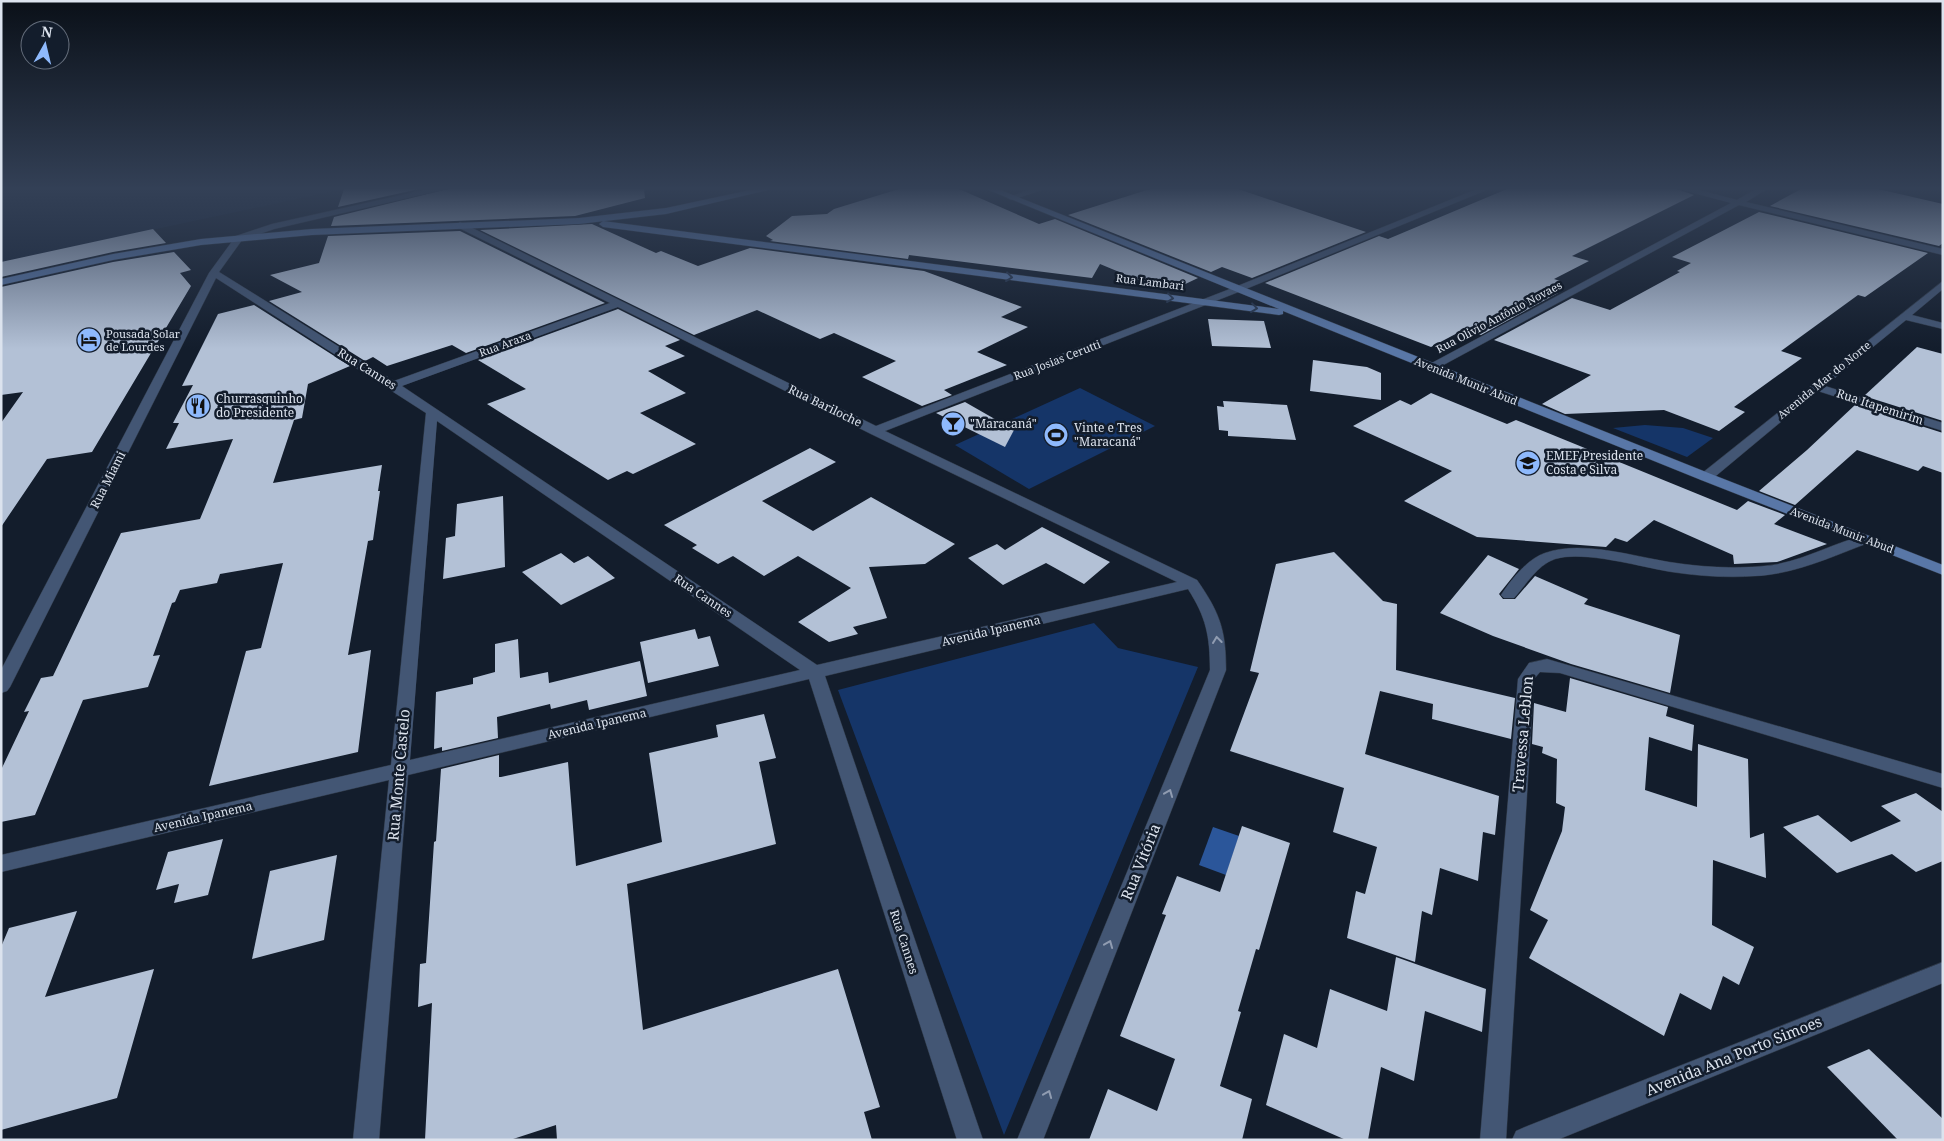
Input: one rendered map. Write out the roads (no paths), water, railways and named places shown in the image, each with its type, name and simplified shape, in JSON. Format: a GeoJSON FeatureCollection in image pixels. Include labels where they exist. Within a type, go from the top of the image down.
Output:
{"type":"FeatureCollection","features":[{"type":"Feature","properties":{"kind":"street"},"geometry":{"type":"LineString","coordinates":[[1,282],[141,252],[209,242]]}},
{"type":"Feature","properties":{"kind":"street"},"geometry":{"type":"LineString","coordinates":[[214,273],[236,242]]}},
{"type":"Feature","properties":{"kind":"street","name":"Rua Bariloche"},"geometry":{"type":"LineString","coordinates":[[494,242],[875,431],[1192,583]]}},
{"type":"Feature","properties":{"kind":"street","name":"Rua Lambari"},"geometry":{"type":"LineString","coordinates":[[743,242],[1301,314]]}},
{"type":"Feature","properties":{"kind":"street","name":"Avenida Munir Abud"},"geometry":{"type":"LineString","coordinates":[[1121,242],[1943,570]]}},
{"type":"Feature","properties":{"kind":"street","name":"Rua Josias Cerutti"},"geometry":{"type":"LineString","coordinates":[[875,431],[1353,242]]}},
{"type":"Feature","properties":{"kind":"street","name":"Rua Olivio Antônio Novaes"},"geometry":{"type":"LineString","coordinates":[[1432,367],[1665,242]]}},
{"type":"Feature","properties":{"kind":"street"},"geometry":{"type":"LineString","coordinates":[[1902,242],[1943,252]]}},
{"type":"Feature","properties":{"kind":"street","name":"Rua Cannes"},"geometry":{"type":"LineString","coordinates":[[214,273],[393,384],[815,672],[970,1140]]}},
{"type":"Feature","properties":{"kind":"street","name":"Rua Miami"},"geometry":{"type":"LineString","coordinates":[[1,687],[214,273]]}},
{"type":"Feature","properties":{"kind":"street","name":"Avenida Mar do Norte"},"geometry":{"type":"LineString","coordinates":[[1706,477],[1943,284]]}},
{"type":"Feature","properties":{"kind":"street","name":"Rua Araxa"},"geometry":{"type":"LineString","coordinates":[[393,384],[618,304]]}},
{"type":"Feature","properties":{"kind":"street"},"geometry":{"type":"LineString","coordinates":[[1904,316],[1943,326]]}},
{"type":"Feature","properties":{"kind":"street","name":"Rua Itapemirim"},"geometry":{"type":"LineString","coordinates":[[1816,387],[1943,427]]}},
{"type":"Feature","properties":{"kind":"street","name":"Rua Monte Castelo"},"geometry":{"type":"LineString","coordinates":[[366,1140],[432,411]]}},
{"type":"Feature","properties":{"kind":"street"},"geometry":{"type":"LineString","coordinates":[[1509,595],[1536,565],[1550,556],[1572,553],[1685,569],[1729,572],[1767,571],[1794,565],[1866,540]]}},
{"type":"Feature","properties":{"kind":"street","name":"Avenida Ipanema"},"geometry":{"type":"LineString","coordinates":[[1,864],[1192,583]]}},
{"type":"Feature","properties":{"kind":"street","name":"Rua Vitória"},"geometry":{"type":"LineString","coordinates":[[1030,1140],[1218,670],[1219,640],[1212,615],[1192,583]]}},
{"type":"Feature","properties":{"kind":"street","name":"Travessa Leblon"},"geometry":{"type":"LineString","coordinates":[[1493,1140],[1526,679],[1529,669],[1536,665],[1556,666],[1943,780]]}},
{"type":"Feature","properties":{"kind":"street","name":"Avenida Ana Porto Simoes"},"geometry":{"type":"LineString","coordinates":[[1525,1140],[1943,972]]}},
{"type":"Feature","properties":{"kind":"place","name":"Pousada Solar de Lourdes"},"geometry":{"type":"Point","coordinates":[89,340]}},
{"type":"Feature","properties":{"kind":"place","name":"Churrasquinho do Presidente"},"geometry":{"type":"Point","coordinates":[198,406]}},
{"type":"Feature","properties":{"kind":"place","name":"\"Maracaná\""},"geometry":{"type":"Point","coordinates":[953,424]}},
{"type":"Feature","properties":{"kind":"place","name":"Vinte e Tres \"Maracaná\""},"geometry":{"type":"Point","coordinates":[1056,435]}},
{"type":"Feature","properties":{"kind":"place","name":"EMEF Presidente Costa e Silva"},"geometry":{"type":"Point","coordinates":[1528,463]}}]}
